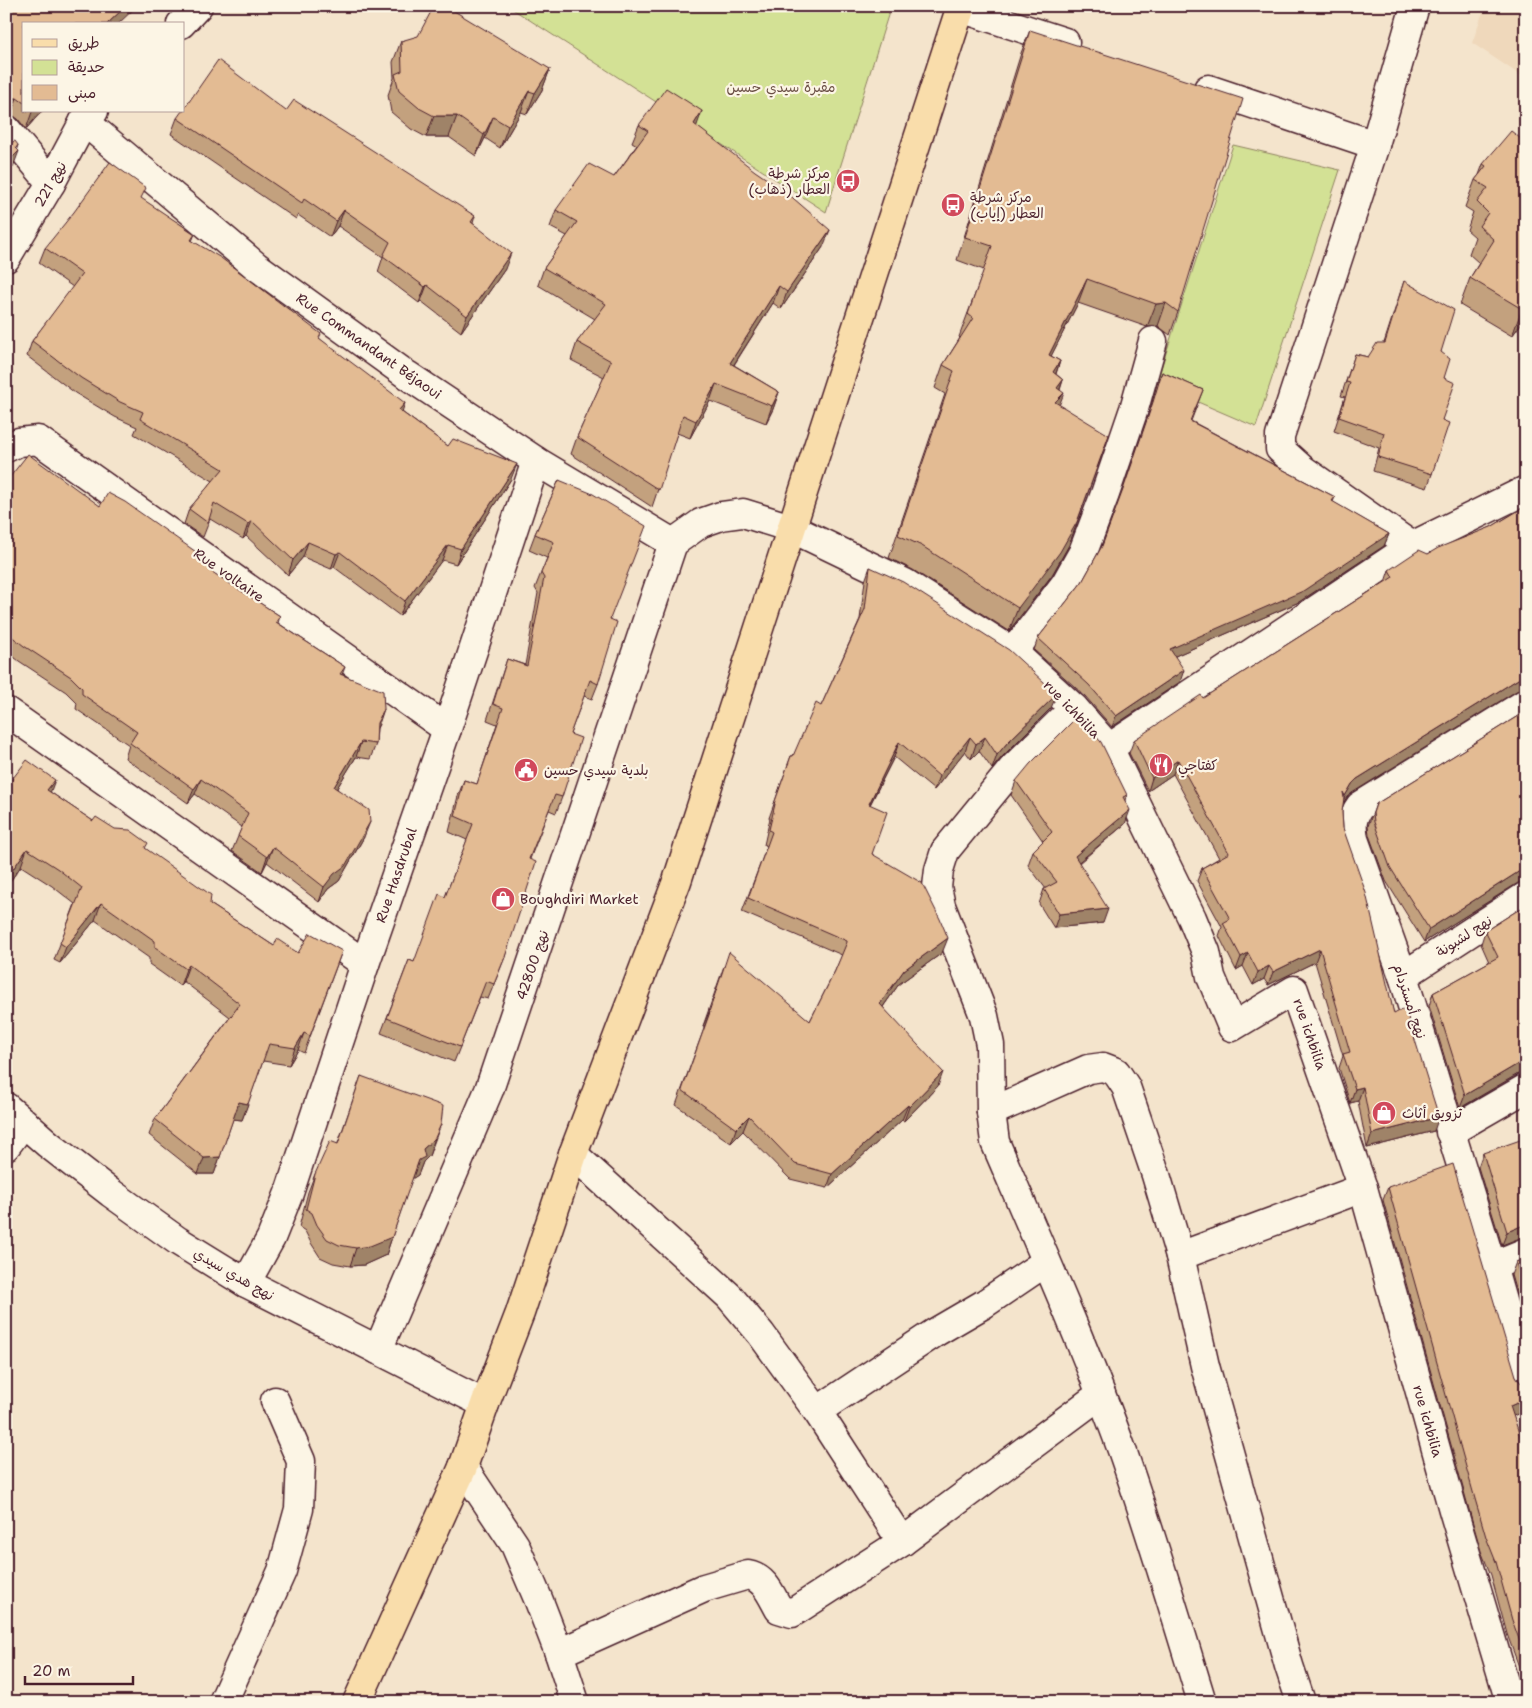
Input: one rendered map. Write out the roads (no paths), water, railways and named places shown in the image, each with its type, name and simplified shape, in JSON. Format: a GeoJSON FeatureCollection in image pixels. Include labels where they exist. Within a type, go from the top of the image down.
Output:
{"type":"FeatureCollection","features":[{"type":"Feature","properties":{"kind":"main road"},"geometry":{"type":"LineString","coordinates":[[357,1702],[463,1467],[520,1313],[573,1154],[677,881],[961,7]]}},
{"type":"Feature","properties":{"kind":"street"},"geometry":{"type":"LineString","coordinates":[[183,22],[198,6]]}},
{"type":"Feature","properties":{"kind":"street"},"geometry":{"type":"LineString","coordinates":[[1412,546],[1302,469],[1280,449],[1280,436],[1375,144],[1416,6]]}},
{"type":"Feature","properties":{"kind":"street"},"geometry":{"type":"LineString","coordinates":[[961,7],[1092,51]]}},
{"type":"Feature","properties":{"kind":"street"},"geometry":{"type":"LineString","coordinates":[[1186,82],[1375,144]]}},
{"type":"Feature","properties":{"kind":"street","name":"نهج 221"},"geometry":{"type":"LineString","coordinates":[[6,258],[89,116]]}},
{"type":"Feature","properties":{"kind":"street","name":"Rue Commandant Béjaoui"},"geometry":{"type":"LineString","coordinates":[[89,116],[256,266],[407,374],[536,461],[673,543]]}},
{"type":"Feature","properties":{"kind":"street"},"geometry":{"type":"LineString","coordinates":[[6,129],[51,183]]}},
{"type":"Feature","properties":{"kind":"street"},"geometry":{"type":"LineString","coordinates":[[1013,652],[1065,584],[1083,552],[1134,409],[1154,341]]}},
{"type":"Feature","properties":{"kind":"street","name":"Rue voltaire"},"geometry":{"type":"LineString","coordinates":[[6,448],[19,442],[38,440],[447,729]]}},
{"type":"Feature","properties":{"kind":"street","name":"Rue Hasdrubal"},"geometry":{"type":"LineString","coordinates":[[246,1283],[272,1238],[289,1193],[536,461]]}},
{"type":"Feature","properties":{"kind":"street"},"geometry":{"type":"LineString","coordinates":[[1109,748],[1412,546],[1526,490]]}},
{"type":"Feature","properties":{"kind":"street","name":"rue ichbilia"},"geometry":{"type":"LineString","coordinates":[[673,543],[701,523],[721,516],[743,513],[791,528],[905,583],[1013,652],[1074,708],[1109,748],[1192,918],[1206,952],[1211,977],[1232,1028],[1294,990],[1363,1188],[1448,1492],[1510,1702]]}},
{"type":"Feature","properties":{"kind":"street","name":"نهج 42800"},"geometry":{"type":"LineString","coordinates":[[378,1350],[489,1090],[673,543]]}},
{"type":"Feature","properties":{"kind":"street","name":"نهج أمستردام"},"geometry":{"type":"LineString","coordinates":[[1526,703],[1360,806],[1354,814],[1352,824],[1354,839],[1403,976],[1492,1266],[1526,1385]]}},
{"type":"Feature","properties":{"kind":"street"},"geometry":{"type":"LineString","coordinates":[[1074,708],[1013,768],[945,851],[938,870],[937,887],[941,906],[984,1016],[990,1045],[990,1112],[995,1142],[1101,1394],[1159,1560],[1202,1702]]}},
{"type":"Feature","properties":{"kind":"street"},"geometry":{"type":"LineString","coordinates":[[6,712],[365,964]]}},
{"type":"Feature","properties":{"kind":"street","name":"نهج لشبونة"},"geometry":{"type":"LineString","coordinates":[[1403,976],[1526,896]]}},
{"type":"Feature","properties":{"kind":"street"},"geometry":{"type":"LineString","coordinates":[[990,1112],[1088,1069],[1103,1067],[1116,1072],[1126,1087],[1156,1175],[1180,1256],[1205,1366],[1289,1666],[1301,1702]]}},
{"type":"Feature","properties":{"kind":"street"},"geometry":{"type":"LineString","coordinates":[[1450,1132],[1526,1088]]}},
{"type":"Feature","properties":{"kind":"street"},"geometry":{"type":"LineString","coordinates":[[6,1146],[15,1115]]}},
{"type":"Feature","properties":{"kind":"street","name":"نهج هدي سيدي"},"geometry":{"type":"LineString","coordinates":[[15,1115],[111,1193],[178,1241],[246,1283],[485,1404]]}},
{"type":"Feature","properties":{"kind":"street"},"geometry":{"type":"LineString","coordinates":[[573,1154],[729,1296],[761,1334],[817,1412],[902,1542]]}},
{"type":"Feature","properties":{"kind":"street"},"geometry":{"type":"LineString","coordinates":[[1180,1256],[1363,1188]]}},
{"type":"Feature","properties":{"kind":"street"},"geometry":{"type":"LineString","coordinates":[[1492,1266],[1526,1252]]}},
{"type":"Feature","properties":{"kind":"street"},"geometry":{"type":"LineString","coordinates":[[817,1412],[936,1332],[984,1304],[1046,1262]]}},
{"type":"Feature","properties":{"kind":"street"},"geometry":{"type":"LineString","coordinates":[[559,1653],[704,1588],[748,1575],[755,1576],[761,1580],[779,1609],[792,1613],[902,1542],[1101,1394]]}},
{"type":"Feature","properties":{"kind":"street"},"geometry":{"type":"LineString","coordinates":[[222,1702],[282,1571],[299,1508],[301,1461],[275,1401]]}},
{"type":"Feature","properties":{"kind":"street"},"geometry":{"type":"LineString","coordinates":[[463,1467],[515,1545],[540,1601],[575,1702]]}},
{"type":"Feature","properties":{"kind":"place","name":"مركز شرطة العطار (ذهاب)"},"geometry":{"type":"Point","coordinates":[848,181]}},
{"type":"Feature","properties":{"kind":"place","name":"مركز شرطة العطار (إياب)"},"geometry":{"type":"Point","coordinates":[953,205]}},
{"type":"Feature","properties":{"kind":"place","name":"كفتاجي"},"geometry":{"type":"Point","coordinates":[1161,765]}},
{"type":"Feature","properties":{"kind":"place","name":"بلدية سيدي حسين"},"geometry":{"type":"Point","coordinates":[526,770]}},
{"type":"Feature","properties":{"kind":"place","name":"Boughdiri Market"},"geometry":{"type":"Point","coordinates":[503,899]}},
{"type":"Feature","properties":{"kind":"place","name":"تزويق أثاث"},"geometry":{"type":"Point","coordinates":[1384,1113]}},
{"type":"Feature","properties":{"kind":"park label","name":"مقبرة سيدي حسين"},"geometry":{"type":"Point","coordinates":[781,87]}}]}
